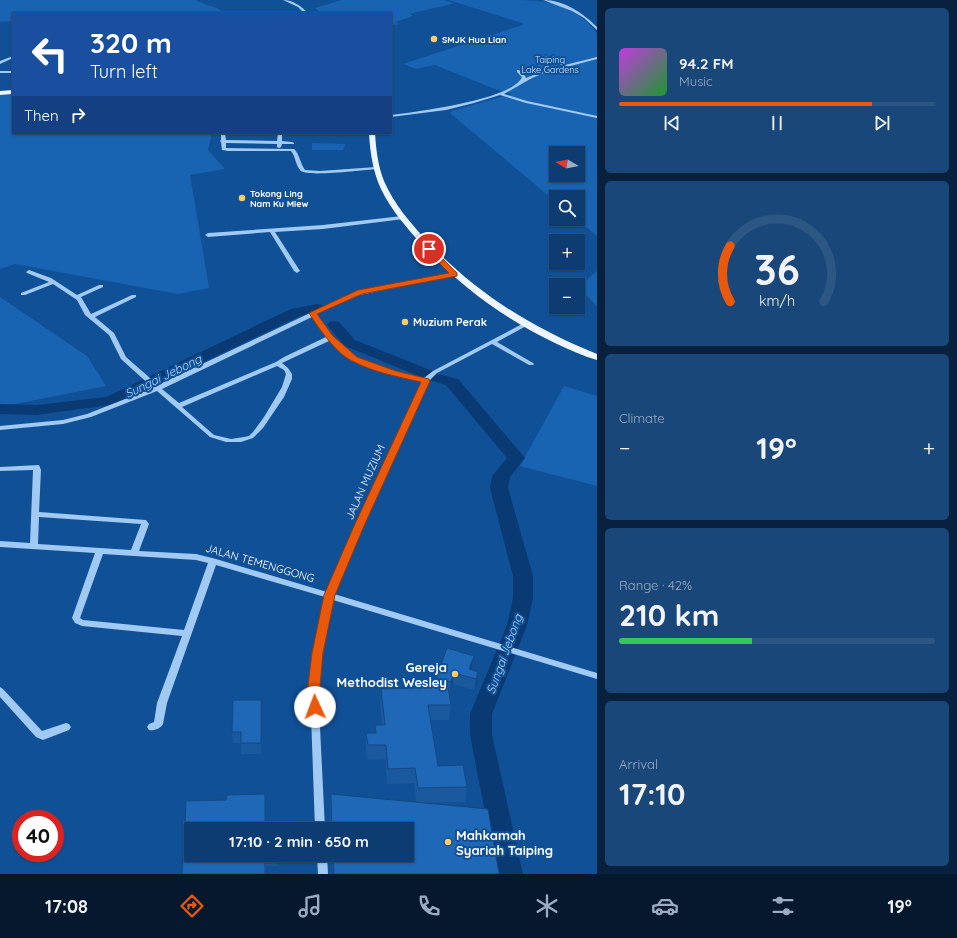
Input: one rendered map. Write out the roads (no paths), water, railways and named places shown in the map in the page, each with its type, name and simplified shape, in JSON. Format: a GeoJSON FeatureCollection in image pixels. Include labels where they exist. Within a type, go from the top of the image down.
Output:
{"type":"FeatureCollection","features":[{"type":"Feature","properties":{"kind":"main road"},"geometry":{"type":"LineString","coordinates":[[0,93],[12,92]]}},
{"type":"Feature","properties":{"kind":"main road"},"geometry":{"type":"LineString","coordinates":[[372,134],[376,168],[386,193],[402,218],[434,255],[454,274],[486,300],[526,324],[561,342],[597,357]]}},
{"type":"Feature","properties":{"kind":"street"},"geometry":{"type":"LineString","coordinates":[[285,0],[302,8],[305,12]]}},
{"type":"Feature","properties":{"kind":"street"},"geometry":{"type":"LineString","coordinates":[[545,0],[574,9],[586,17],[597,29]]}},
{"type":"Feature","properties":{"kind":"street"},"geometry":{"type":"LineString","coordinates":[[0,63],[12,57]]}},
{"type":"Feature","properties":{"kind":"street"},"geometry":{"type":"LineString","coordinates":[[392,116],[425,112],[483,99],[516,87],[534,76],[557,68],[597,58]]}},
{"type":"Feature","properties":{"kind":"street"},"geometry":{"type":"LineString","coordinates":[[518,70],[524,77],[522,82]]}},
{"type":"Feature","properties":{"kind":"street"},"geometry":{"type":"LineString","coordinates":[[0,72],[12,72]]}},
{"type":"Feature","properties":{"kind":"street"},"geometry":{"type":"LineString","coordinates":[[516,87],[514,94],[524,101]]}},
{"type":"Feature","properties":{"kind":"street"},"geometry":{"type":"LineString","coordinates":[[500,94],[524,101],[597,117]]}},
{"type":"Feature","properties":{"kind":"street"},"geometry":{"type":"LineString","coordinates":[[483,99],[500,98],[524,101]]}},
{"type":"Feature","properties":{"kind":"street"},"geometry":{"type":"LineString","coordinates":[[223,134],[222,141],[224,149],[292,150],[296,152],[301,170],[309,172],[376,168]]}},
{"type":"Feature","properties":{"kind":"street"},"geometry":{"type":"LineString","coordinates":[[279,149],[280,134]]}},
{"type":"Feature","properties":{"kind":"street"},"geometry":{"type":"LineString","coordinates":[[222,141],[292,143]]}},
{"type":"Feature","properties":{"kind":"street"},"geometry":{"type":"LineString","coordinates":[[254,142],[254,150]]}},
{"type":"Feature","properties":{"kind":"street"},"geometry":{"type":"LineString","coordinates":[[208,235],[324,227],[402,218]]}},
{"type":"Feature","properties":{"kind":"street"},"geometry":{"type":"LineString","coordinates":[[272,231],[297,271]]}},
{"type":"Feature","properties":{"kind":"street"},"geometry":{"type":"LineString","coordinates":[[29,272],[54,282],[77,297],[87,314],[112,334],[123,358],[212,436],[218,439],[232,440],[251,437],[263,424],[289,380],[289,374],[286,369],[278,363]]}},
{"type":"Feature","properties":{"kind":"street"},"geometry":{"type":"LineString","coordinates":[[0,428],[63,422],[89,416],[158,388],[312,313],[360,292],[454,274]]}},
{"type":"Feature","properties":{"kind":"street"},"geometry":{"type":"LineString","coordinates":[[24,294],[54,282]]}},
{"type":"Feature","properties":{"kind":"street"},"geometry":{"type":"LineString","coordinates":[[77,297],[101,286]]}},
{"type":"Feature","properties":{"kind":"street"},"geometry":{"type":"LineString","coordinates":[[90,317],[134,296]]}},
{"type":"Feature","properties":{"kind":"street"},"geometry":{"type":"LineString","coordinates":[[312,313],[330,338],[354,359],[394,373],[426,381]]}},
{"type":"Feature","properties":{"kind":"street","name":"JALAN MUZIUM"},"geometry":{"type":"LineString","coordinates":[[320,822],[314,686],[317,653],[330,595],[359,526],[426,381],[435,372],[526,324]]}},
{"type":"Feature","properties":{"kind":"street"},"geometry":{"type":"LineString","coordinates":[[178,406],[278,363],[330,338]]}},
{"type":"Feature","properties":{"kind":"street"},"geometry":{"type":"LineString","coordinates":[[492,342],[531,364]]}},
{"type":"Feature","properties":{"kind":"street"},"geometry":{"type":"LineString","coordinates":[[0,469],[36,468],[37,470],[34,546]]}},
{"type":"Feature","properties":{"kind":"street"},"geometry":{"type":"LineString","coordinates":[[35,514],[143,522],[145,524],[134,553]]}},
{"type":"Feature","properties":{"kind":"street","name":"JALAN TEMENGGONG"},"geometry":{"type":"LineString","coordinates":[[0,544],[196,557],[330,595],[506,650],[597,676]]}},
{"type":"Feature","properties":{"kind":"street"},"geometry":{"type":"LineString","coordinates":[[100,551],[76,618],[78,621],[82,623],[187,633]]}},
{"type":"Feature","properties":{"kind":"street"},"geometry":{"type":"LineString","coordinates":[[152,727],[158,724],[162,703],[214,561]]}},
{"type":"Feature","properties":{"kind":"street"},"geometry":{"type":"LineString","coordinates":[[0,691],[39,734],[44,736],[66,727]]}},
{"type":"Feature","properties":{"kind":"street"},"geometry":{"type":"LineString","coordinates":[[322,862],[323,874]]}},
{"type":"Feature","properties":{"kind":"waterway","name":"Sungai Jebong"},"geometry":{"type":"LineString","coordinates":[[0,409],[37,410],[110,401],[296,312],[317,308]]}},
{"type":"Feature","properties":{"kind":"waterway","name":"Sungai Jebong"},"geometry":{"type":"LineString","coordinates":[[334,325],[350,343],[427,374]]}},
{"type":"Feature","properties":{"kind":"waterway","name":"Sungai Jebong"},"geometry":{"type":"LineString","coordinates":[[436,377],[452,382],[516,458],[501,476],[499,488],[523,576],[523,598],[517,625],[481,714],[481,735],[510,874]]}},
{"type":"Feature","properties":{"kind":"place","name":"SMJK Hua Lian"},"geometry":{"type":"Point","coordinates":[434,39]}},
{"type":"Feature","properties":{"kind":"place","name":"Tokong Ling Nam Ku Miew"},"geometry":{"type":"Point","coordinates":[242,198]}},
{"type":"Feature","properties":{"kind":"place","name":"Muzium Perak"},"geometry":{"type":"Point","coordinates":[405,322]}},
{"type":"Feature","properties":{"kind":"place","name":"Gereja Methodist Wesley"},"geometry":{"type":"Point","coordinates":[455,674]}},
{"type":"Feature","properties":{"kind":"place","name":"Mahkamah Syariah Taiping"},"geometry":{"type":"Point","coordinates":[448,842]}},
{"type":"Feature","properties":{"kind":"park label","name":"Taiping Lake Gardens"},"geometry":{"type":"Point","coordinates":[550,64]}}]}
